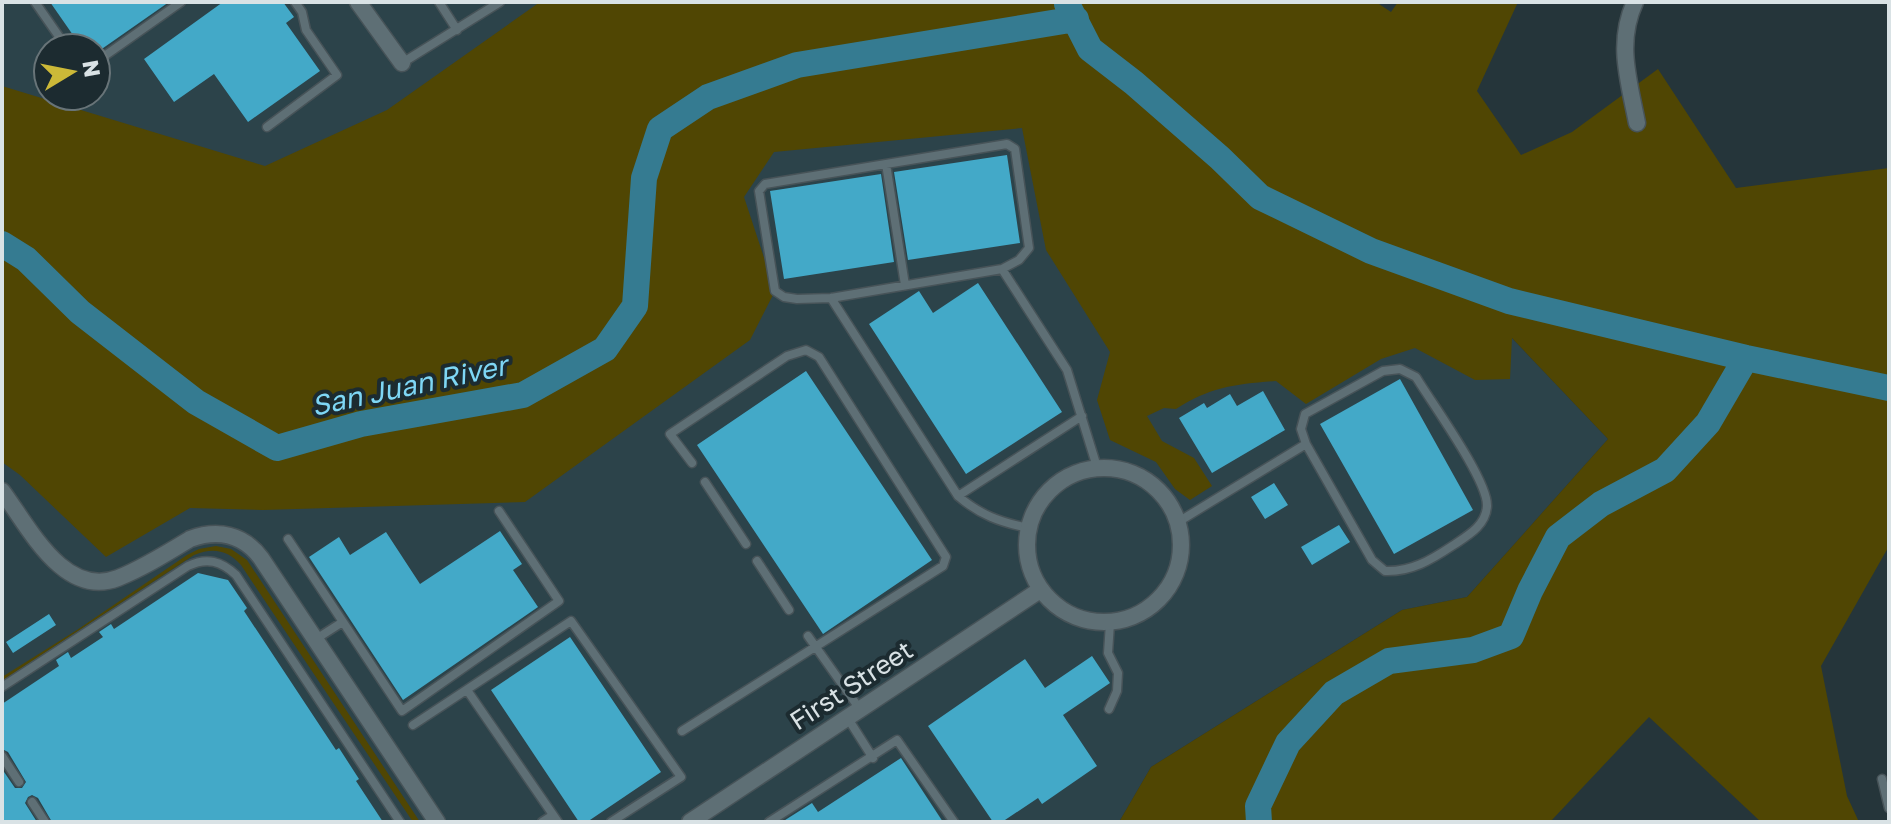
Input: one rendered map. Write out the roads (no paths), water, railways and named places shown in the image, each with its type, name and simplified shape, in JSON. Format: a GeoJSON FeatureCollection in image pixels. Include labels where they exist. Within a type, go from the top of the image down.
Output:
{"type":"FeatureCollection","features":[{"type":"Feature","properties":{"kind":"street"},"geometry":{"type":"LineString","coordinates":[[358,2],[402,63]]}},
{"type":"Feature","properties":{"kind":"street"},"geometry":{"type":"LineString","coordinates":[[1635,2],[1625,31],[1623,54],[1637,123]]}},
{"type":"Feature","properties":{"kind":"street"},"geometry":{"type":"LineString","coordinates":[[1097,467],[1131,472],[1161,491],[1178,522],[1182,550],[1175,577],[1159,600],[1137,616],[1110,623],[1071,616],[1040,590],[1027,560],[1028,528],[1041,498],[1066,476],[1097,467]]}},
{"type":"Feature","properties":{"kind":"street"},"geometry":{"type":"LineString","coordinates":[[2,491],[56,562],[73,576],[96,583],[117,578],[196,537],[224,534],[240,538],[261,558],[437,822]]}},
{"type":"Feature","properties":{"kind":"street","name":"First Street"},"geometry":{"type":"LineString","coordinates":[[690,822],[1040,590]]}},
{"type":"Feature","properties":{"kind":"lane"},"geometry":{"type":"LineString","coordinates":[[35,2],[56,32]]}},
{"type":"Feature","properties":{"kind":"lane"},"geometry":{"type":"LineString","coordinates":[[112,51],[181,2]]}},
{"type":"Feature","properties":{"kind":"lane"},"geometry":{"type":"LineString","coordinates":[[267,127],[337,75],[306,30],[302,12],[295,2]]}},
{"type":"Feature","properties":{"kind":"lane"},"geometry":{"type":"LineString","coordinates":[[439,2],[457,30]]}},
{"type":"Feature","properties":{"kind":"lane"},"geometry":{"type":"LineString","coordinates":[[402,63],[500,2]]}},
{"type":"Feature","properties":{"kind":"lane"},"geometry":{"type":"LineString","coordinates":[[1007,144],[1015,149],[1029,248],[1019,260],[1002,269],[831,298],[784,297],[775,291],[759,191],[765,184],[1007,144]]}},
{"type":"Feature","properties":{"kind":"lane"},"geometry":{"type":"LineString","coordinates":[[886,164],[905,285]]}},
{"type":"Feature","properties":{"kind":"lane"},"geometry":{"type":"LineString","coordinates":[[1002,269],[1067,370],[1097,467]]}},
{"type":"Feature","properties":{"kind":"lane"},"geometry":{"type":"LineString","coordinates":[[831,298],[958,496],[974,510],[996,521],[1028,528]]}},
{"type":"Feature","properties":{"kind":"lane"},"geometry":{"type":"LineString","coordinates":[[682,731],[943,566],[946,557],[819,357],[806,350],[787,356],[670,434],[692,463]]}},
{"type":"Feature","properties":{"kind":"lane"},"geometry":{"type":"LineString","coordinates":[[1400,369],[1416,377],[1479,478],[1488,505],[1480,527],[1434,559],[1402,572],[1385,571],[1372,560],[1306,444],[1301,429],[1305,414],[1383,371],[1400,369]]}},
{"type":"Feature","properties":{"kind":"lane"},"geometry":{"type":"LineString","coordinates":[[958,496],[1082,416]]}},
{"type":"Feature","properties":{"kind":"lane"},"geometry":{"type":"LineString","coordinates":[[1178,522],[1306,444]]}},
{"type":"Feature","properties":{"kind":"lane"},"geometry":{"type":"LineString","coordinates":[[705,482],[746,544]]}},
{"type":"Feature","properties":{"kind":"lane"},"geometry":{"type":"LineString","coordinates":[[288,539],[402,711],[559,601],[499,511]]}},
{"type":"Feature","properties":{"kind":"lane"},"geometry":{"type":"LineString","coordinates":[[2,687],[188,566],[204,560],[216,562],[236,575],[400,822]]}},
{"type":"Feature","properties":{"kind":"lane"},"geometry":{"type":"LineString","coordinates":[[757,561],[789,610]]}},
{"type":"Feature","properties":{"kind":"lane"},"geometry":{"type":"LineString","coordinates":[[413,725],[571,621],[681,777],[611,822]]}},
{"type":"Feature","properties":{"kind":"lane"},"geometry":{"type":"LineString","coordinates":[[316,639],[341,623]]}},
{"type":"Feature","properties":{"kind":"lane"},"geometry":{"type":"LineString","coordinates":[[1109,709],[1117,691],[1118,673],[1108,653],[1110,623]]}},
{"type":"Feature","properties":{"kind":"lane"},"geometry":{"type":"LineString","coordinates":[[808,636],[853,712],[873,758]]}},
{"type":"Feature","properties":{"kind":"lane"},"geometry":{"type":"LineString","coordinates":[[467,690],[556,818],[542,822]]}},
{"type":"Feature","properties":{"kind":"lane"},"geometry":{"type":"LineString","coordinates":[[769,822],[897,740],[954,822]]}},
{"type":"Feature","properties":{"kind":"lane"},"geometry":{"type":"LineString","coordinates":[[2,756],[19,782]]}},
{"type":"Feature","properties":{"kind":"lane"},"geometry":{"type":"LineString","coordinates":[[1882,779],[1889,808]]}},
{"type":"Feature","properties":{"kind":"lane"},"geometry":{"type":"LineString","coordinates":[[32,802],[45,822]]}},
{"type":"Feature","properties":{"kind":"waterway"},"geometry":{"type":"LineString","coordinates":[[1067,4],[1090,49],[1134,83],[1260,197],[1371,251],[1509,301],[1746,358],[1889,388]]}},
{"type":"Feature","properties":{"kind":"waterway","name":"San Juan River"},"geometry":{"type":"LineString","coordinates":[[2,244],[26,259],[80,312],[196,402],[277,448],[361,424],[523,395],[605,349],[635,306],[644,178],[660,129],[708,97],[797,65],[1076,19]]}},
{"type":"Feature","properties":{"kind":"waterway"},"geometry":{"type":"LineString","coordinates":[[1259,822],[1258,806],[1288,743],[1334,693],[1389,661],[1473,650],[1511,636],[1558,537],[1601,504],[1665,470],[1708,423],[1746,358]]}}]}
